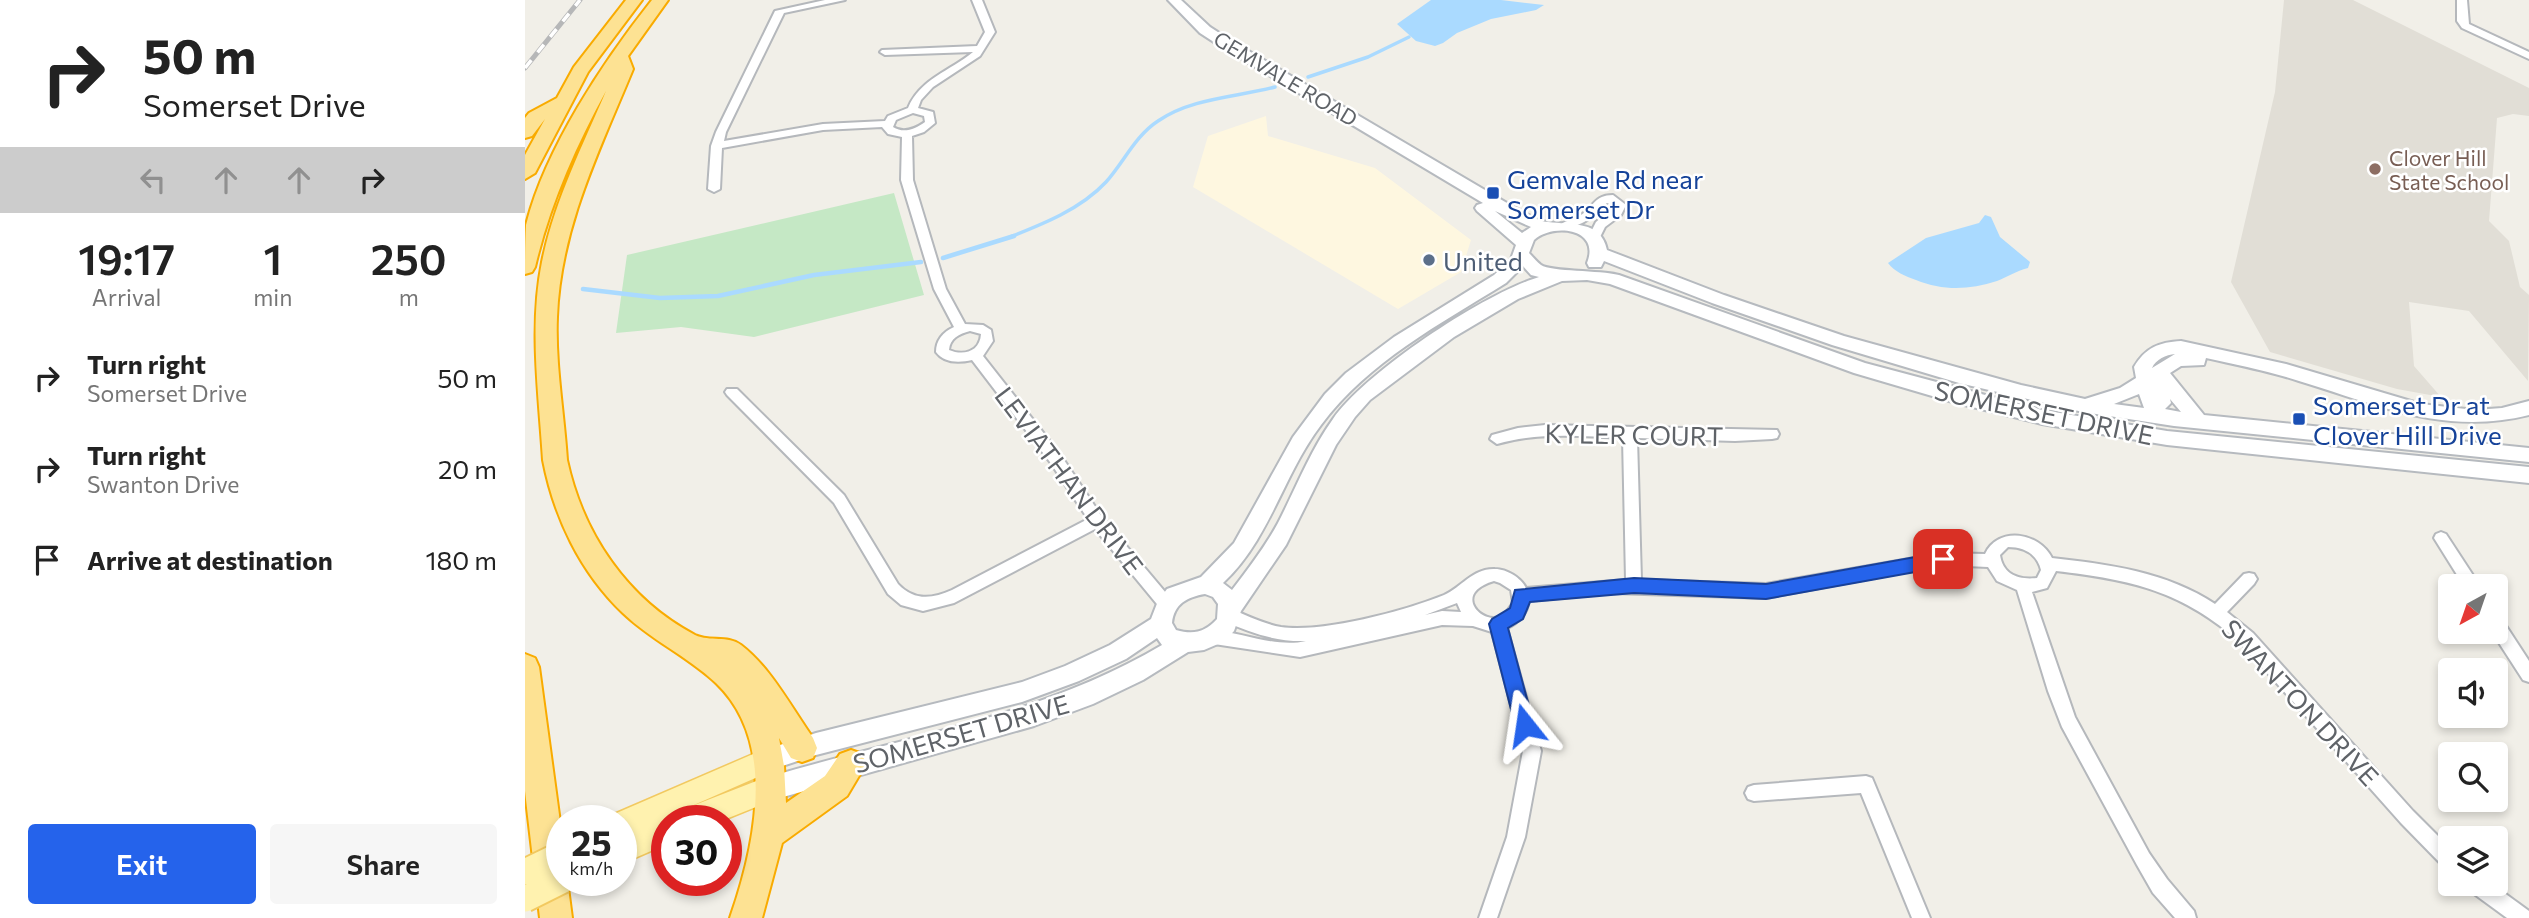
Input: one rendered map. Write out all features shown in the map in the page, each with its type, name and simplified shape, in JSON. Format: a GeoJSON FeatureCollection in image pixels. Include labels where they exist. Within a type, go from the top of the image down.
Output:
{"type":"FeatureCollection","features":[{"type":"Feature","properties":{"kind":"highway"},"geometry":{"type":"LineString","coordinates":[[525,173],[563,100],[586,63],[634,0]]}},
{"type":"Feature","properties":{"kind":"highway"},"geometry":{"type":"LineString","coordinates":[[525,267],[548,194],[579,123],[619,55],[660,0]]}},
{"type":"Feature","properties":{"kind":"highway"},"geometry":{"type":"LineString","coordinates":[[619,55],[624,69],[562,222],[552,263],[546,318],[555,460],[566,503],[597,561],[631,603],[715,664],[738,687],[758,722],[768,775],[770,834],[762,871],[746,918]]}},
{"type":"Feature","properties":{"kind":"highway"},"geometry":{"type":"LineString","coordinates":[[525,132],[535,117],[563,100]]}},
{"type":"Feature","properties":{"kind":"highway"},"geometry":{"type":"LineString","coordinates":[[692,648],[729,652],[762,685],[802,747]]}},
{"type":"Feature","properties":{"kind":"highway"},"geometry":{"type":"LineString","coordinates":[[525,667],[556,918]]}},
{"type":"Feature","properties":{"kind":"highway"},"geometry":{"type":"LineString","coordinates":[[770,834],[836,786],[851,764]]}},
{"type":"Feature","properties":{"kind":"main road","name":"GEMVALE ROAD"},"geometry":{"type":"LineString","coordinates":[[1174,0],[1215,36],[1514,214],[1544,227]]}},
{"type":"Feature","properties":{"kind":"main road","name":"GEMVALE ROAD"},"geometry":{"type":"LineString","coordinates":[[1404,149],[1495,216],[1522,248]]}},
{"type":"Feature","properties":{"kind":"main road"},"geometry":{"type":"LineString","coordinates":[[1544,227],[1566,225]]}},
{"type":"Feature","properties":{"kind":"main road","name":"SOMERSET DRIVE"},"geometry":{"type":"LineString","coordinates":[[1566,225],[1587,232],[1597,245],[1640,270],[1899,360],[1962,378],[2085,406],[2161,417],[2529,455]]}},
{"type":"Feature","properties":{"kind":"main road","name":"SOMERSET DRIVE"},"geometry":{"type":"LineString","coordinates":[[768,775],[802,747],[1055,682],[1137,643],[1186,589],[1206,585],[1240,554],[1259,524],[1302,439],[1329,402],[1396,345],[1500,279],[1513,268],[1527,236],[1544,227]]}},
{"type":"Feature","properties":{"kind":"main road","name":"SOMERSET DRIVE"},"geometry":{"type":"LineString","coordinates":[[768,775],[851,764],[1019,721],[1063,707],[1116,685],[1183,644],[1203,642],[1214,637],[1225,626],[1231,612],[1284,530],[1322,450],[1348,412],[1365,394],[1385,377],[1504,298],[1525,287],[1592,266],[1597,245]]}},
{"type":"Feature","properties":{"kind":"main road","name":"SOMERSET DRIVE"},"geometry":{"type":"LineString","coordinates":[[1522,248],[1537,271],[1613,279],[1849,364],[1944,393],[2081,425],[2167,438],[2529,475]]}},
{"type":"Feature","properties":{"kind":"main road"},"geometry":{"type":"LineString","coordinates":[[2085,406],[2126,393],[2177,360],[2193,359],[2316,389],[2347,392],[2449,415],[2486,416],[2529,408]]}},
{"type":"Feature","properties":{"kind":"main road"},"geometry":{"type":"LineString","coordinates":[[2152,377],[2150,403],[2161,417],[2167,438]]}},
{"type":"Feature","properties":{"kind":"main road"},"geometry":{"type":"LineString","coordinates":[[2152,377],[2198,421]]}},
{"type":"Feature","properties":{"kind":"main road"},"geometry":{"type":"LineString","coordinates":[[1206,585],[1222,591],[1231,612]]}},
{"type":"Feature","properties":{"kind":"main road"},"geometry":{"type":"LineString","coordinates":[[1164,614],[1169,638],[1183,644]]}},
{"type":"Feature","properties":{"kind":"main road"},"geometry":{"type":"LineString","coordinates":[[716,805],[768,775]]}},
{"type":"Feature","properties":{"kind":"main road"},"geometry":{"type":"LineString","coordinates":[[637,819],[768,775]]}},
{"type":"Feature","properties":{"kind":"main road"},"geometry":{"type":"LineString","coordinates":[[525,872],[546,862]]}},
{"type":"Feature","properties":{"kind":"main road"},"geometry":{"type":"LineString","coordinates":[[525,899],[546,888]]}},
{"type":"Feature","properties":{"kind":"street"},"geometry":{"type":"LineString","coordinates":[[714,189],[716,146],[721,132],[780,11],[840,0]]}},
{"type":"Feature","properties":{"kind":"street"},"geometry":{"type":"LineString","coordinates":[[912,110],[914,102],[927,87],[974,57],[981,49],[990,32],[977,0]]}},
{"type":"Feature","properties":{"kind":"street"},"geometry":{"type":"LineString","coordinates":[[2462,0],[2462,21],[2465,26],[2529,55]]}},
{"type":"Feature","properties":{"kind":"street"},"geometry":{"type":"LineString","coordinates":[[885,52],[981,49]]}},
{"type":"Feature","properties":{"kind":"street"},"geometry":{"type":"LineString","coordinates":[[716,146],[823,127],[887,124],[897,115],[912,110],[924,111],[931,117],[926,127],[907,134],[891,132],[887,124]]}},
{"type":"Feature","properties":{"kind":"street"},"geometry":{"type":"LineString","coordinates":[[907,134],[907,180],[940,289],[961,329]]}},
{"type":"Feature","properties":{"kind":"street"},"geometry":{"type":"LineString","coordinates":[[1566,225],[1585,218],[1609,195],[1620,205],[1619,210],[1599,225],[1597,245]]}},
{"type":"Feature","properties":{"kind":"street"},"geometry":{"type":"LineString","coordinates":[[1597,206],[1603,212],[1614,213]]}},
{"type":"Feature","properties":{"kind":"street"},"geometry":{"type":"LineString","coordinates":[[977,327],[987,333],[988,342],[974,354],[952,358],[942,352],[944,340],[961,329],[977,327]]}},
{"type":"Feature","properties":{"kind":"street","name":"LEVIATHAN DRIVE"},"geometry":{"type":"LineString","coordinates":[[974,354],[1055,458],[1164,614]]}},
{"type":"Feature","properties":{"kind":"street"},"geometry":{"type":"LineString","coordinates":[[732,392],[839,499],[893,589],[898,596],[913,603],[933,604],[957,595],[1097,521]]}},
{"type":"Feature","properties":{"kind":"street","name":"KYLER COURT"},"geometry":{"type":"LineString","coordinates":[[1497,439],[1545,430],[1735,436],[1772,434]]}},
{"type":"Feature","properties":{"kind":"street"},"geometry":{"type":"LineString","coordinates":[[1630,431],[1634,586]]}},
{"type":"Feature","properties":{"kind":"street"},"geometry":{"type":"LineString","coordinates":[[2441,538],[2464,574]]}},
{"type":"Feature","properties":{"kind":"street"},"geometry":{"type":"LineString","coordinates":[[2015,541],[2038,550],[2048,564],[2048,576],[2042,583],[2023,586],[2001,576],[1993,561],[1992,554],[2000,544],[2015,541]]}},
{"type":"Feature","properties":{"kind":"street"},"geometry":{"type":"LineString","coordinates":[[1521,595],[1634,586],[1766,591],[1943,559],[1993,561]]}},
{"type":"Feature","properties":{"kind":"street","name":"SWANTON DRIVE"},"geometry":{"type":"LineString","coordinates":[[2048,564],[2095,569],[2154,581],[2188,594],[2217,612],[2247,638],[2438,848]]}},
{"type":"Feature","properties":{"kind":"street"},"geometry":{"type":"LineString","coordinates":[[1214,637],[1283,650],[1300,650],[1441,618],[1473,619],[1485,624],[1498,624],[1516,613],[1521,605],[1521,595],[1512,581],[1495,575],[1476,579],[1465,592],[1442,605],[1307,635],[1281,634],[1231,612]]}},
{"type":"Feature","properties":{"kind":"street"},"geometry":{"type":"LineString","coordinates":[[2217,612],[2249,579]]}},
{"type":"Feature","properties":{"kind":"street"},"geometry":{"type":"LineString","coordinates":[[2023,586],[2068,722],[2143,859],[2187,918]]}},
{"type":"Feature","properties":{"kind":"street"},"geometry":{"type":"LineString","coordinates":[[1465,592],[1464,607],[1473,619]]}},
{"type":"Feature","properties":{"kind":"street"},"geometry":{"type":"LineString","coordinates":[[1488,918],[1516,837],[1532,751],[1498,624]]}},
{"type":"Feature","properties":{"kind":"street"},"geometry":{"type":"LineString","coordinates":[[2508,643],[2529,675]]}},
{"type":"Feature","properties":{"kind":"street"},"geometry":{"type":"LineString","coordinates":[[1754,793],[1866,784],[1921,918]]}},
{"type":"Feature","properties":{"kind":"street"},"geometry":{"type":"LineString","coordinates":[[2493,896],[2522,918]]}},
{"type":"Feature","properties":{"kind":"shaded area","name":"Clover Hill State School"},"geometry":{"type":"Polygon","coordinates":[[[2284,0],[2353,0],[2529,88],[2529,116],[2513,114],[2497,118],[2489,221],[2509,241],[2520,287],[2529,295],[2528,381],[2469,311],[2409,302],[2414,366],[2441,397],[2397,389],[2270,352],[2231,282],[2275,92],[2284,0]]]}},
{"type":"Feature","properties":{"kind":"shaded area"},"geometry":{"type":"Polygon","coordinates":[[[1266,116],[1268,136],[1375,168],[1471,240],[1461,272],[1398,309],[1193,187],[1208,136],[1266,116]]]}},
{"type":"Feature","properties":{"kind":"green space"},"geometry":{"type":"Polygon","coordinates":[[[894,193],[924,295],[754,337],[681,327],[616,333],[627,255],[894,193]]]}},
{"type":"Feature","properties":{"kind":"water"},"geometry":{"type":"Polygon","coordinates":[[[1431,0],[1501,0],[1544,5],[1536,10],[1491,19],[1457,33],[1435,46],[1416,41],[1397,24],[1431,0]]]}},
{"type":"Feature","properties":{"kind":"water"},"geometry":{"type":"Polygon","coordinates":[[[1985,215],[1991,217],[2000,237],[2030,262],[2028,268],[1987,284],[1956,288],[1916,280],[1897,271],[1888,263],[1926,238],[1979,223],[1985,215]]]}},
{"type":"Feature","properties":{"kind":"waterway"},"geometry":{"type":"LineString","coordinates":[[1308,77],[1368,57],[1409,37]]}},
{"type":"Feature","properties":{"kind":"waterway"},"geometry":{"type":"LineString","coordinates":[[1010,237],[1073,208],[1096,192],[1143,134],[1171,113],[1200,103],[1275,87]]}},
{"type":"Feature","properties":{"kind":"waterway"},"geometry":{"type":"LineString","coordinates":[[943,258],[1014,236]]}},
{"type":"Feature","properties":{"kind":"waterway"},"geometry":{"type":"LineString","coordinates":[[583,289],[660,298],[718,296],[814,275],[921,262]]}},
{"type":"Feature","properties":{"kind":"railway"},"geometry":{"type":"LineString","coordinates":[[525,68],[580,0]]}},
{"type":"Feature","properties":{"kind":"place","name":"Clover Hill State School"},"geometry":{"type":"Point","coordinates":[2375,169]}},
{"type":"Feature","properties":{"kind":"place","name":"Gemvale Rd near Somerset Dr"},"geometry":{"type":"Point","coordinates":[1493,193]}},
{"type":"Feature","properties":{"kind":"place","name":"United"},"geometry":{"type":"Point","coordinates":[1429,260]}},
{"type":"Feature","properties":{"kind":"place","name":"Somerset Dr at Clover Hill Drive"},"geometry":{"type":"Point","coordinates":[2299,419]}},
{"type":"Feature","properties":{"kind":"route"},"geometry":{"type":"LineString","coordinates":[[1525,725],[1498,624],[1509,620],[1516,613],[1521,605],[1521,595],[1634,586],[1766,591],[1943,559]]}}]}
